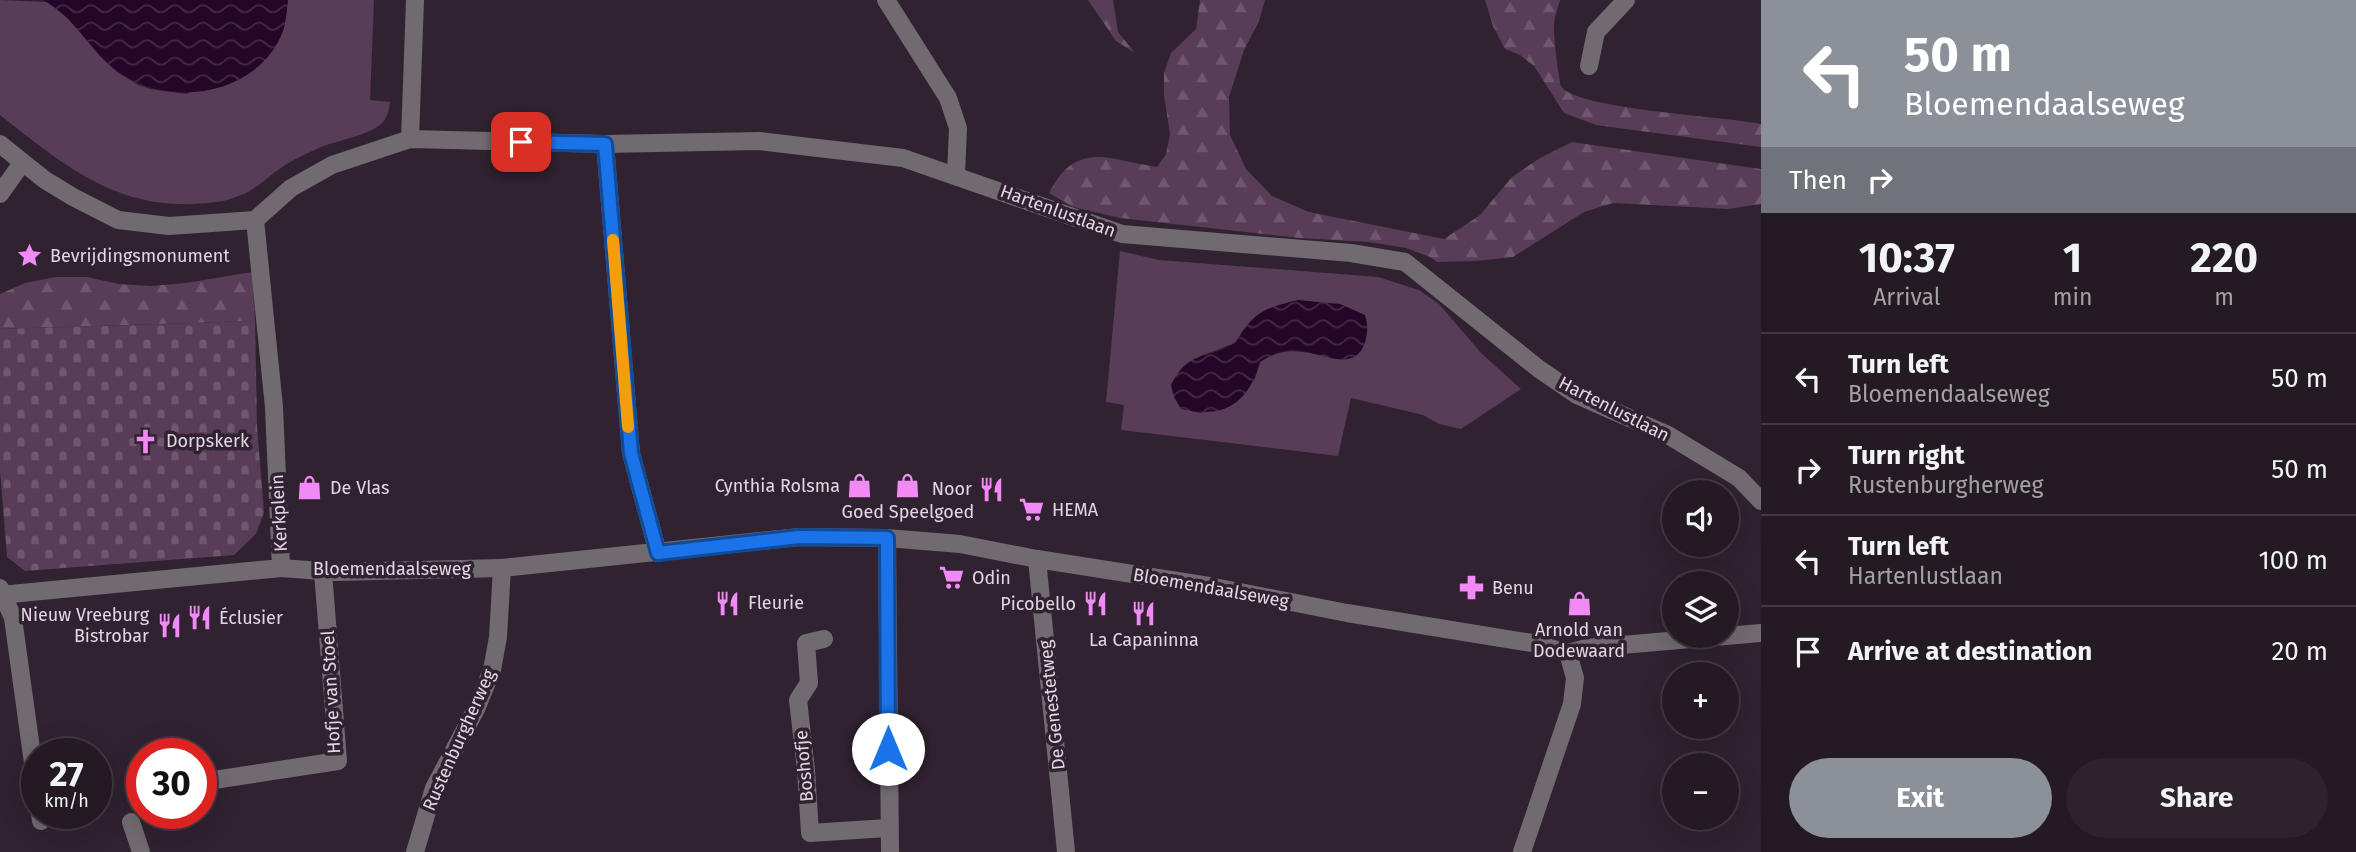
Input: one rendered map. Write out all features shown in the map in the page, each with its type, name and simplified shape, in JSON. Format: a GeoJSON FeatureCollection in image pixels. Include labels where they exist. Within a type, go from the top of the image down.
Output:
{"type":"FeatureCollection","features":[{"type":"Feature","properties":{"kind":"street"},"geometry":{"type":"LineString","coordinates":[[410,139],[415,0]]}},
{"type":"Feature","properties":{"kind":"street"},"geometry":{"type":"LineString","coordinates":[[887,0],[948,98],[958,128],[956,174]]}},
{"type":"Feature","properties":{"kind":"street"},"geometry":{"type":"LineString","coordinates":[[1589,66],[1596,32],[1626,0]]}},
{"type":"Feature","properties":{"kind":"street","name":"Hartenlustlaan"},"geometry":{"type":"LineString","coordinates":[[255,220],[291,187],[332,164],[410,139],[605,144],[760,141],[903,158],[956,174],[1122,234],[1351,253],[1405,262],[1539,369],[1577,395],[1668,435],[1739,478],[1761,501]]}},
{"type":"Feature","properties":{"kind":"street"},"geometry":{"type":"LineString","coordinates":[[0,144],[22,163],[73,197],[118,220],[169,226],[255,220]]}},
{"type":"Feature","properties":{"kind":"street"},"geometry":{"type":"LineString","coordinates":[[502,568],[658,553],[631,453],[605,144]]}},
{"type":"Feature","properties":{"kind":"street"},"geometry":{"type":"LineString","coordinates":[[0,194],[22,163]]}},
{"type":"Feature","properties":{"kind":"street","name":"Kerkplein"},"geometry":{"type":"LineString","coordinates":[[30,738],[13,618],[0,592],[281,568],[272,385],[255,220]]}},
{"type":"Feature","properties":{"kind":"street","name":"Bloemendaalseweg"},"geometry":{"type":"LineString","coordinates":[[658,553],[799,537],[887,538],[960,544],[1532,643],[1569,653],[1587,648],[1761,633]]}},
{"type":"Feature","properties":{"kind":"street"},"geometry":{"type":"LineString","coordinates":[[887,538],[890,852]]}},
{"type":"Feature","properties":{"kind":"street","name":"De Genestetweg"},"geometry":{"type":"LineString","coordinates":[[1037,559],[1066,852]]}},
{"type":"Feature","properties":{"kind":"street","name":"Bloemendaalseweg"},"geometry":{"type":"LineString","coordinates":[[281,568],[323,572],[502,568]]}},
{"type":"Feature","properties":{"kind":"street","name":"Rustenburgherweg"},"geometry":{"type":"LineString","coordinates":[[415,852],[434,788],[492,670],[498,636],[502,568]]}},
{"type":"Feature","properties":{"kind":"street","name":"Hofje van Stoel"},"geometry":{"type":"LineString","coordinates":[[217,780],[338,761],[323,572]]}},
{"type":"Feature","properties":{"kind":"street","name":"Boshofje"},"geometry":{"type":"LineString","coordinates":[[824,639],[806,643],[809,683],[797,700],[806,769],[810,833],[888,828]]}},
{"type":"Feature","properties":{"kind":"street"},"geometry":{"type":"LineString","coordinates":[[1522,852],[1572,704],[1575,678],[1569,653]]}},
{"type":"Feature","properties":{"kind":"street"},"geometry":{"type":"LineString","coordinates":[[133,829],[141,852]]}},
{"type":"Feature","properties":{"kind":"green space"},"geometry":{"type":"Polygon","coordinates":[[[0,0],[47,2],[69,19],[117,72],[150,89],[187,94],[283,30],[288,0],[374,0],[370,100],[390,102],[388,112],[383,122],[370,131],[299,157],[252,190],[235,197],[194,204],[138,198],[89,179],[0,115],[0,0]]]}},
{"type":"Feature","properties":{"kind":"green space"},"geometry":{"type":"Polygon","coordinates":[[[1088,0],[1113,0],[1118,32],[1135,53],[1116,41],[1088,0]]]}},
{"type":"Feature","properties":{"kind":"green space"},"geometry":{"type":"Polygon","coordinates":[[[1200,0],[1265,0],[1259,21],[1244,50],[1229,97],[1230,135],[1246,169],[1272,196],[1309,212],[1444,239],[1480,215],[1512,177],[1540,158],[1572,142],[1761,169],[1761,204],[1728,209],[1613,203],[1584,212],[1513,257],[1437,262],[1406,248],[1369,242],[1300,238],[1120,218],[1073,207],[1049,193],[1071,165],[1083,159],[1109,158],[1157,167],[1166,154],[1170,134],[1164,95],[1164,73],[1171,53],[1196,29],[1200,0]]]}},
{"type":"Feature","properties":{"kind":"green space"},"geometry":{"type":"Polygon","coordinates":[[[1485,0],[1560,0],[1554,23],[1556,57],[1561,86],[1572,94],[1621,106],[1761,124],[1761,147],[1596,125],[1564,113],[1534,66],[1520,55],[1505,49],[1493,26],[1485,0]]]}},
{"type":"Feature","properties":{"kind":"green space"},"geometry":{"type":"Polygon","coordinates":[[[1120,251],[1159,260],[1378,277],[1419,290],[1439,304],[1481,353],[1521,389],[1461,429],[1439,424],[1423,415],[1351,398],[1338,456],[1121,430],[1124,405],[1106,402],[1120,251]],[[1244,329],[1235,343],[1198,357],[1181,408],[1199,413],[1226,408],[1255,379],[1260,362],[1287,352],[1315,354],[1244,329]]]}},
{"type":"Feature","properties":{"kind":"green space"},"geometry":{"type":"Polygon","coordinates":[[[252,272],[255,321],[0,329],[0,294],[25,283],[56,277],[87,277],[119,284],[151,286],[252,272]]]}},
{"type":"Feature","properties":{"kind":"green space"},"geometry":{"type":"Polygon","coordinates":[[[255,321],[257,426],[264,513],[256,534],[234,555],[25,571],[7,557],[0,470],[0,329],[255,321]]]}},
{"type":"Feature","properties":{"kind":"water"},"geometry":{"type":"Polygon","coordinates":[[[43,0],[288,0],[283,31],[271,53],[255,70],[212,90],[188,92],[164,91],[141,84],[120,73],[100,56],[65,16],[43,0]]]}},
{"type":"Feature","properties":{"kind":"water"},"geometry":{"type":"Polygon","coordinates":[[[1298,300],[1340,304],[1365,315],[1367,335],[1360,352],[1352,358],[1343,359],[1291,350],[1279,353],[1260,362],[1249,388],[1232,405],[1210,412],[1181,409],[1171,385],[1184,366],[1198,357],[1235,343],[1251,321],[1263,312],[1298,300]]]}},
{"type":"Feature","properties":{"kind":"slow traffic"},"geometry":{"type":"LineString","coordinates":[[613,240],[628,427]]}},
{"type":"Feature","properties":{"kind":"place","name":"Bevrijdingsmonument"},"geometry":{"type":"Point","coordinates":[30,256]}},
{"type":"Feature","properties":{"kind":"place","name":"Dorpskerk"},"geometry":{"type":"Point","coordinates":[146,441]}},
{"type":"Feature","properties":{"kind":"place","name":"Goed Speelgoed"},"geometry":{"type":"Point","coordinates":[908,485]}},
{"type":"Feature","properties":{"kind":"place","name":"Cynthia Rolsma"},"geometry":{"type":"Point","coordinates":[860,486]}},
{"type":"Feature","properties":{"kind":"place","name":"De Vlas"},"geometry":{"type":"Point","coordinates":[310,488]}},
{"type":"Feature","properties":{"kind":"place","name":"Noor"},"geometry":{"type":"Point","coordinates":[992,489]}},
{"type":"Feature","properties":{"kind":"place","name":"HEMA"},"geometry":{"type":"Point","coordinates":[1032,510]}},
{"type":"Feature","properties":{"kind":"place","name":"Odin"},"geometry":{"type":"Point","coordinates":[952,578]}},
{"type":"Feature","properties":{"kind":"place","name":"Benu"},"geometry":{"type":"Point","coordinates":[1472,588]}},
{"type":"Feature","properties":{"kind":"place","name":"Fleurie"},"geometry":{"type":"Point","coordinates":[728,603]}},
{"type":"Feature","properties":{"kind":"place","name":"Arnold van Dodewaard"},"geometry":{"type":"Point","coordinates":[1579,603]}},
{"type":"Feature","properties":{"kind":"place","name":"Picobello"},"geometry":{"type":"Point","coordinates":[1096,604]}},
{"type":"Feature","properties":{"kind":"place","name":"La Capaninna"},"geometry":{"type":"Point","coordinates":[1144,613]}},
{"type":"Feature","properties":{"kind":"place","name":"Éclusier"},"geometry":{"type":"Point","coordinates":[199,618]}},
{"type":"Feature","properties":{"kind":"place","name":"Nieuw Vreeburg Bistrobar"},"geometry":{"type":"Point","coordinates":[169,625]}},
{"type":"Feature","properties":{"kind":"route"},"geometry":{"type":"LineString","coordinates":[[521,142],[605,144],[631,453],[658,553],[799,537],[887,538],[888,749]]}}]}
